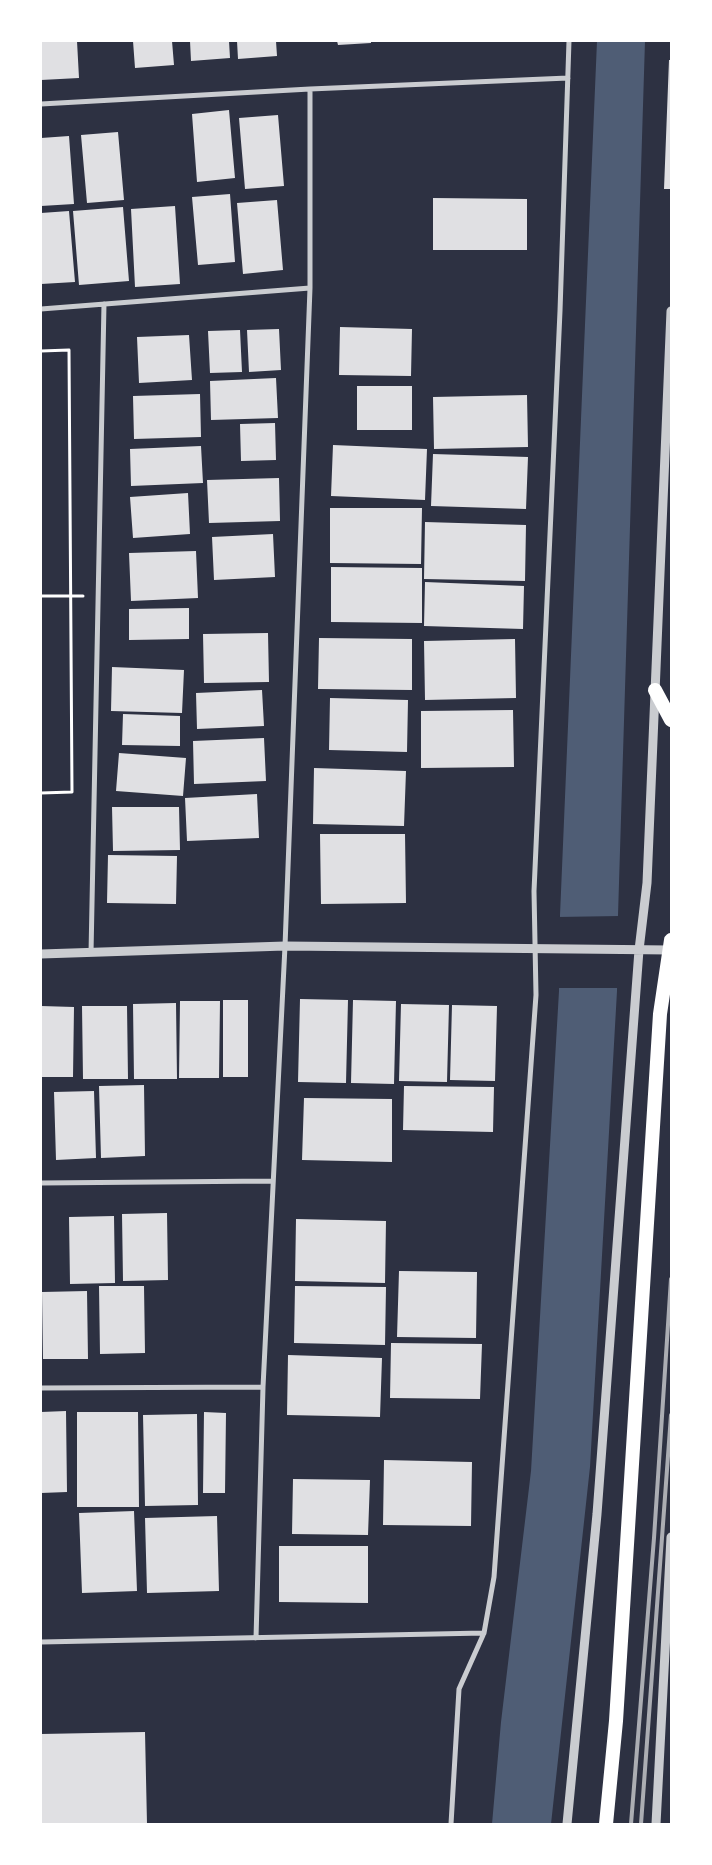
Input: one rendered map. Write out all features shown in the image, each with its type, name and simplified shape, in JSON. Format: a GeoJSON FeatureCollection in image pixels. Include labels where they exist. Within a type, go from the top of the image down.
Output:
{"type":"FeatureCollection","features":[{"type":"Feature","properties":{"kind":"highway"},"geometry":{"type":"LineString","coordinates":[[655,690],[671,720]]}},
{"type":"Feature","properties":{"kind":"highway"},"geometry":{"type":"LineString","coordinates":[[606,1824],[616,1721],[660,1014],[670,945]]}},
{"type":"Feature","properties":{"kind":"street"},"geometry":{"type":"LineString","coordinates":[[451,1824],[459,1689],[484,1633],[494,1577],[536,995],[534,891],[569,41]]}},
{"type":"Feature","properties":{"kind":"street"},"geometry":{"type":"LineString","coordinates":[[41,104],[310,89],[568,78]]}},
{"type":"Feature","properties":{"kind":"street"},"geometry":{"type":"LineString","coordinates":[[256,1638],[263,1387],[285,946],[310,288],[310,89]]}},
{"type":"Feature","properties":{"kind":"street"},"geometry":{"type":"LineString","coordinates":[[41,308],[310,288]]}},
{"type":"Feature","properties":{"kind":"street"},"geometry":{"type":"LineString","coordinates":[[91,953],[104,304]]}},
{"type":"Feature","properties":{"kind":"street"},"geometry":{"type":"LineString","coordinates":[[567,1824],[598,1514],[639,950],[647,883],[671,311]]}},
{"type":"Feature","properties":{"kind":"street"},"geometry":{"type":"LineString","coordinates":[[41,954],[285,946],[639,950],[670,945]]}},
{"type":"Feature","properties":{"kind":"street"},"geometry":{"type":"LineString","coordinates":[[41,1183],[272,1181]]}},
{"type":"Feature","properties":{"kind":"street"},"geometry":{"type":"LineString","coordinates":[[41,1388],[263,1387]]}},
{"type":"Feature","properties":{"kind":"street"},"geometry":{"type":"LineString","coordinates":[[656,1824],[671,1537]]}},
{"type":"Feature","properties":{"kind":"street"},"geometry":{"type":"LineString","coordinates":[[41,1642],[484,1633]]}},
{"type":"Feature","properties":{"kind":"path"},"geometry":{"type":"LineString","coordinates":[[41,351],[69,350],[72,792],[41,793]]}},
{"type":"Feature","properties":{"kind":"path"},"geometry":{"type":"LineString","coordinates":[[41,596],[71,596]]}},
{"type":"Feature","properties":{"kind":"water"},"geometry":{"type":"Polygon","coordinates":[[[597,41],[645,41],[617,991],[590,1467],[551,1824],[492,1824],[501,1722],[531,1471],[559,991],[560,915],[597,41]]]}},
{"type":"Feature","properties":{"kind":"pier"},"geometry":{"type":"Polygon","coordinates":[[[620,916],[620,988],[557,988],[557,917],[620,916]]]}},
{"type":"Feature","properties":{"kind":"building"},"geometry":{"type":"Polygon","coordinates":[[[41,41],[77,41],[79,78],[41,80],[41,41]]]}},
{"type":"Feature","properties":{"kind":"building"},"geometry":{"type":"Polygon","coordinates":[[[133,41],[172,41],[174,65],[135,68],[133,41]]]}},
{"type":"Feature","properties":{"kind":"building"},"geometry":{"type":"Polygon","coordinates":[[[190,41],[229,41],[230,58],[191,61],[190,41]]]}},
{"type":"Feature","properties":{"kind":"building"},"geometry":{"type":"Polygon","coordinates":[[[237,41],[276,41],[277,56],[238,59],[237,41]]]}},
{"type":"Feature","properties":{"kind":"building"},"geometry":{"type":"Polygon","coordinates":[[[337,41],[371,41],[371,43],[338,45],[337,41]]]}},
{"type":"Feature","properties":{"kind":"building"},"geometry":{"type":"Polygon","coordinates":[[[669,60],[671,60],[671,189],[664,189],[669,60]]]}},
{"type":"Feature","properties":{"kind":"building"},"geometry":{"type":"Polygon","coordinates":[[[229,110],[235,178],[197,182],[192,114],[229,110]]]}},
{"type":"Feature","properties":{"kind":"building"},"geometry":{"type":"Polygon","coordinates":[[[278,115],[284,186],[245,189],[239,118],[278,115]]]}},
{"type":"Feature","properties":{"kind":"building"},"geometry":{"type":"Polygon","coordinates":[[[118,132],[124,200],[87,203],[81,135],[118,132]]]}},
{"type":"Feature","properties":{"kind":"building"},"geometry":{"type":"Polygon","coordinates":[[[69,136],[74,204],[41,206],[41,138],[69,136]]]}},
{"type":"Feature","properties":{"kind":"building"},"geometry":{"type":"Polygon","coordinates":[[[230,194],[235,262],[198,265],[192,197],[230,194]]]}},
{"type":"Feature","properties":{"kind":"building"},"geometry":{"type":"Polygon","coordinates":[[[433,198],[527,199],[527,250],[433,250],[433,198]]]}},
{"type":"Feature","properties":{"kind":"building"},"geometry":{"type":"Polygon","coordinates":[[[277,200],[283,270],[243,274],[237,203],[277,200]]]}},
{"type":"Feature","properties":{"kind":"building"},"geometry":{"type":"Polygon","coordinates":[[[175,206],[180,284],[135,287],[131,209],[175,206]]]}},
{"type":"Feature","properties":{"kind":"building"},"geometry":{"type":"Polygon","coordinates":[[[123,207],[129,281],[79,285],[73,211],[123,207]]]}},
{"type":"Feature","properties":{"kind":"building"},"geometry":{"type":"Polygon","coordinates":[[[69,211],[75,282],[41,284],[41,213],[69,211]]]}},
{"type":"Feature","properties":{"kind":"building"},"geometry":{"type":"Polygon","coordinates":[[[340,327],[412,329],[411,376],[339,375],[340,327]]]}},
{"type":"Feature","properties":{"kind":"building"},"geometry":{"type":"Polygon","coordinates":[[[279,329],[281,370],[249,372],[247,330],[279,329]]]}},
{"type":"Feature","properties":{"kind":"building"},"geometry":{"type":"Polygon","coordinates":[[[240,330],[242,372],[210,373],[208,331],[240,330]]]}},
{"type":"Feature","properties":{"kind":"building"},"geometry":{"type":"Polygon","coordinates":[[[189,335],[192,380],[139,383],[137,337],[189,335]]]}},
{"type":"Feature","properties":{"kind":"building"},"geometry":{"type":"Polygon","coordinates":[[[276,378],[278,418],[211,420],[210,381],[276,378]]]}},
{"type":"Feature","properties":{"kind":"building"},"geometry":{"type":"Polygon","coordinates":[[[357,386],[412,386],[412,430],[357,430],[357,386]]]}},
{"type":"Feature","properties":{"kind":"building"},"geometry":{"type":"Polygon","coordinates":[[[200,394],[201,437],[134,439],[133,396],[200,394]]]}},
{"type":"Feature","properties":{"kind":"building"},"geometry":{"type":"Polygon","coordinates":[[[527,395],[528,447],[434,449],[433,397],[527,395]]]}},
{"type":"Feature","properties":{"kind":"building"},"geometry":{"type":"Polygon","coordinates":[[[275,423],[276,460],[241,461],[240,424],[275,423]]]}},
{"type":"Feature","properties":{"kind":"building"},"geometry":{"type":"Polygon","coordinates":[[[333,445],[427,449],[425,500],[331,496],[333,445]]]}},
{"type":"Feature","properties":{"kind":"building"},"geometry":{"type":"Polygon","coordinates":[[[201,446],[203,483],[131,486],[130,449],[201,446]]]}},
{"type":"Feature","properties":{"kind":"building"},"geometry":{"type":"Polygon","coordinates":[[[433,454],[528,457],[526,509],[431,506],[433,454]]]}},
{"type":"Feature","properties":{"kind":"building"},"geometry":{"type":"Polygon","coordinates":[[[279,478],[280,521],[209,523],[207,480],[279,478]]]}},
{"type":"Feature","properties":{"kind":"building"},"geometry":{"type":"Polygon","coordinates":[[[188,493],[190,534],[133,538],[130,497],[188,493]]]}},
{"type":"Feature","properties":{"kind":"building"},"geometry":{"type":"Polygon","coordinates":[[[330,508],[422,508],[421,564],[330,563],[330,508]]]}},
{"type":"Feature","properties":{"kind":"building"},"geometry":{"type":"Polygon","coordinates":[[[425,522],[526,525],[525,581],[424,579],[425,522]]]}},
{"type":"Feature","properties":{"kind":"building"},"geometry":{"type":"Polygon","coordinates":[[[273,534],[275,577],[214,580],[212,537],[273,534]]]}},
{"type":"Feature","properties":{"kind":"building"},"geometry":{"type":"Polygon","coordinates":[[[196,551],[198,598],[131,601],[129,553],[196,551]]]}},
{"type":"Feature","properties":{"kind":"building"},"geometry":{"type":"Polygon","coordinates":[[[331,567],[422,568],[422,623],[331,622],[331,567]]]}},
{"type":"Feature","properties":{"kind":"building"},"geometry":{"type":"Polygon","coordinates":[[[425,582],[524,586],[523,629],[424,626],[425,582]]]}},
{"type":"Feature","properties":{"kind":"building"},"geometry":{"type":"Polygon","coordinates":[[[189,608],[189,639],[129,640],[129,609],[189,608]]]}},
{"type":"Feature","properties":{"kind":"building"},"geometry":{"type":"Polygon","coordinates":[[[268,633],[269,682],[204,683],[203,634],[268,633]]]}},
{"type":"Feature","properties":{"kind":"building"},"geometry":{"type":"Polygon","coordinates":[[[319,638],[412,639],[412,690],[318,689],[319,638]]]}},
{"type":"Feature","properties":{"kind":"building"},"geometry":{"type":"Polygon","coordinates":[[[515,639],[516,698],[425,700],[424,641],[515,639]]]}},
{"type":"Feature","properties":{"kind":"building"},"geometry":{"type":"Polygon","coordinates":[[[112,667],[184,670],[182,713],[111,711],[112,667]]]}},
{"type":"Feature","properties":{"kind":"building"},"geometry":{"type":"Polygon","coordinates":[[[262,690],[264,726],[197,729],[196,693],[262,690]]]}},
{"type":"Feature","properties":{"kind":"building"},"geometry":{"type":"Polygon","coordinates":[[[330,698],[408,700],[407,752],[329,750],[330,698]]]}},
{"type":"Feature","properties":{"kind":"building"},"geometry":{"type":"Polygon","coordinates":[[[513,710],[514,767],[421,768],[421,711],[513,710]]]}},
{"type":"Feature","properties":{"kind":"building"},"geometry":{"type":"Polygon","coordinates":[[[123,714],[180,716],[180,746],[122,745],[123,714]]]}},
{"type":"Feature","properties":{"kind":"building"},"geometry":{"type":"Polygon","coordinates":[[[264,738],[266,781],[194,784],[193,741],[264,738]]]}},
{"type":"Feature","properties":{"kind":"building"},"geometry":{"type":"Polygon","coordinates":[[[119,753],[186,758],[183,796],[116,791],[119,753]]]}},
{"type":"Feature","properties":{"kind":"building"},"geometry":{"type":"Polygon","coordinates":[[[314,768],[406,771],[404,826],[313,824],[314,768]]]}},
{"type":"Feature","properties":{"kind":"building"},"geometry":{"type":"Polygon","coordinates":[[[257,794],[259,838],[187,841],[185,798],[257,794]]]}},
{"type":"Feature","properties":{"kind":"building"},"geometry":{"type":"Polygon","coordinates":[[[112,807],[179,807],[180,850],[113,851],[112,807]]]}},
{"type":"Feature","properties":{"kind":"building"},"geometry":{"type":"Polygon","coordinates":[[[320,834],[405,834],[406,903],[321,904],[320,834]]]}},
{"type":"Feature","properties":{"kind":"building"},"geometry":{"type":"Polygon","coordinates":[[[108,855],[177,856],[176,904],[107,903],[108,855]]]}},
{"type":"Feature","properties":{"kind":"building"},"geometry":{"type":"Polygon","coordinates":[[[300,999],[348,1000],[346,1083],[298,1082],[300,999]]]}},
{"type":"Feature","properties":{"kind":"building"},"geometry":{"type":"Polygon","coordinates":[[[223,1000],[248,1000],[248,1077],[223,1077],[223,1000]]]}},
{"type":"Feature","properties":{"kind":"building"},"geometry":{"type":"Polygon","coordinates":[[[353,1000],[396,1001],[394,1084],[351,1083],[353,1000]]]}},
{"type":"Feature","properties":{"kind":"building"},"geometry":{"type":"Polygon","coordinates":[[[180,1001],[220,1001],[219,1078],[179,1078],[180,1001]]]}},
{"type":"Feature","properties":{"kind":"building"},"geometry":{"type":"Polygon","coordinates":[[[176,1003],[177,1079],[134,1079],[133,1004],[176,1003]]]}},
{"type":"Feature","properties":{"kind":"building"},"geometry":{"type":"Polygon","coordinates":[[[401,1004],[449,1005],[447,1082],[399,1081],[401,1004]]]}},
{"type":"Feature","properties":{"kind":"building"},"geometry":{"type":"Polygon","coordinates":[[[452,1005],[497,1006],[495,1081],[450,1080],[452,1005]]]}},
{"type":"Feature","properties":{"kind":"building"},"geometry":{"type":"Polygon","coordinates":[[[41,1006],[74,1007],[73,1077],[41,1077],[41,1006]]]}},
{"type":"Feature","properties":{"kind":"building"},"geometry":{"type":"Polygon","coordinates":[[[82,1006],[127,1006],[128,1079],[83,1079],[82,1006]]]}},
{"type":"Feature","properties":{"kind":"building"},"geometry":{"type":"Polygon","coordinates":[[[144,1085],[145,1156],[101,1158],[99,1086],[144,1085]]]}},
{"type":"Feature","properties":{"kind":"building"},"geometry":{"type":"Polygon","coordinates":[[[404,1086],[494,1087],[493,1132],[403,1130],[404,1086]]]}},
{"type":"Feature","properties":{"kind":"building"},"geometry":{"type":"Polygon","coordinates":[[[94,1091],[96,1158],[56,1160],[54,1092],[94,1091]]]}},
{"type":"Feature","properties":{"kind":"building"},"geometry":{"type":"Polygon","coordinates":[[[304,1098],[392,1099],[392,1162],[302,1160],[304,1098]]]}},
{"type":"Feature","properties":{"kind":"building"},"geometry":{"type":"Polygon","coordinates":[[[167,1213],[168,1280],[123,1281],[122,1214],[167,1213]]]}},
{"type":"Feature","properties":{"kind":"building"},"geometry":{"type":"Polygon","coordinates":[[[114,1216],[115,1283],[70,1284],[69,1217],[114,1216]]]}},
{"type":"Feature","properties":{"kind":"building"},"geometry":{"type":"Polygon","coordinates":[[[296,1219],[386,1221],[385,1283],[295,1281],[296,1219]]]}},
{"type":"Feature","properties":{"kind":"building"},"geometry":{"type":"Polygon","coordinates":[[[399,1271],[477,1272],[476,1338],[397,1337],[399,1271]]]}},
{"type":"Feature","properties":{"kind":"building"},"geometry":{"type":"Polygon","coordinates":[[[99,1286],[144,1286],[145,1353],[100,1354],[99,1286]]]}},
{"type":"Feature","properties":{"kind":"building"},"geometry":{"type":"Polygon","coordinates":[[[295,1286],[386,1287],[385,1345],[294,1343],[295,1286]]]}},
{"type":"Feature","properties":{"kind":"building"},"geometry":{"type":"Polygon","coordinates":[[[87,1291],[88,1359],[43,1359],[42,1292],[87,1291]]]}},
{"type":"Feature","properties":{"kind":"building"},"geometry":{"type":"Polygon","coordinates":[[[391,1343],[482,1344],[480,1399],[390,1398],[391,1343]]]}},
{"type":"Feature","properties":{"kind":"building"},"geometry":{"type":"Polygon","coordinates":[[[288,1355],[382,1358],[380,1417],[287,1415],[288,1355]]]}},
{"type":"Feature","properties":{"kind":"building"},"geometry":{"type":"Polygon","coordinates":[[[66,1411],[67,1492],[41,1493],[41,1412],[66,1411]]]}},
{"type":"Feature","properties":{"kind":"building"},"geometry":{"type":"Polygon","coordinates":[[[77,1412],[138,1412],[139,1507],[77,1507],[77,1412]]]}},
{"type":"Feature","properties":{"kind":"building"},"geometry":{"type":"Polygon","coordinates":[[[204,1412],[226,1413],[225,1493],[203,1493],[204,1412]]]}},
{"type":"Feature","properties":{"kind":"building"},"geometry":{"type":"Polygon","coordinates":[[[197,1414],[198,1505],[145,1506],[143,1415],[197,1414]]]}},
{"type":"Feature","properties":{"kind":"building"},"geometry":{"type":"Polygon","coordinates":[[[384,1460],[472,1462],[471,1526],[383,1525],[384,1460]]]}},
{"type":"Feature","properties":{"kind":"building"},"geometry":{"type":"Polygon","coordinates":[[[293,1479],[370,1480],[368,1535],[292,1534],[293,1479]]]}},
{"type":"Feature","properties":{"kind":"building"},"geometry":{"type":"Polygon","coordinates":[[[134,1511],[137,1591],[82,1593],[79,1513],[134,1511]]]}},
{"type":"Feature","properties":{"kind":"building"},"geometry":{"type":"Polygon","coordinates":[[[217,1516],[219,1591],[147,1593],[145,1518],[217,1516]]]}},
{"type":"Feature","properties":{"kind":"building"},"geometry":{"type":"Polygon","coordinates":[[[279,1546],[368,1546],[368,1603],[279,1602],[279,1546]]]}},
{"type":"Feature","properties":{"kind":"building"},"geometry":{"type":"Polygon","coordinates":[[[145,1732],[147,1824],[41,1824],[41,1734],[145,1732]]]}},
{"type":"Feature","properties":{"kind":"railway"},"geometry":{"type":"LineString","coordinates":[[631,1824],[654,1538],[671,1279]]}},
{"type":"Feature","properties":{"kind":"railway"},"geometry":{"type":"LineString","coordinates":[[641,1824],[671,1415]]}}]}
